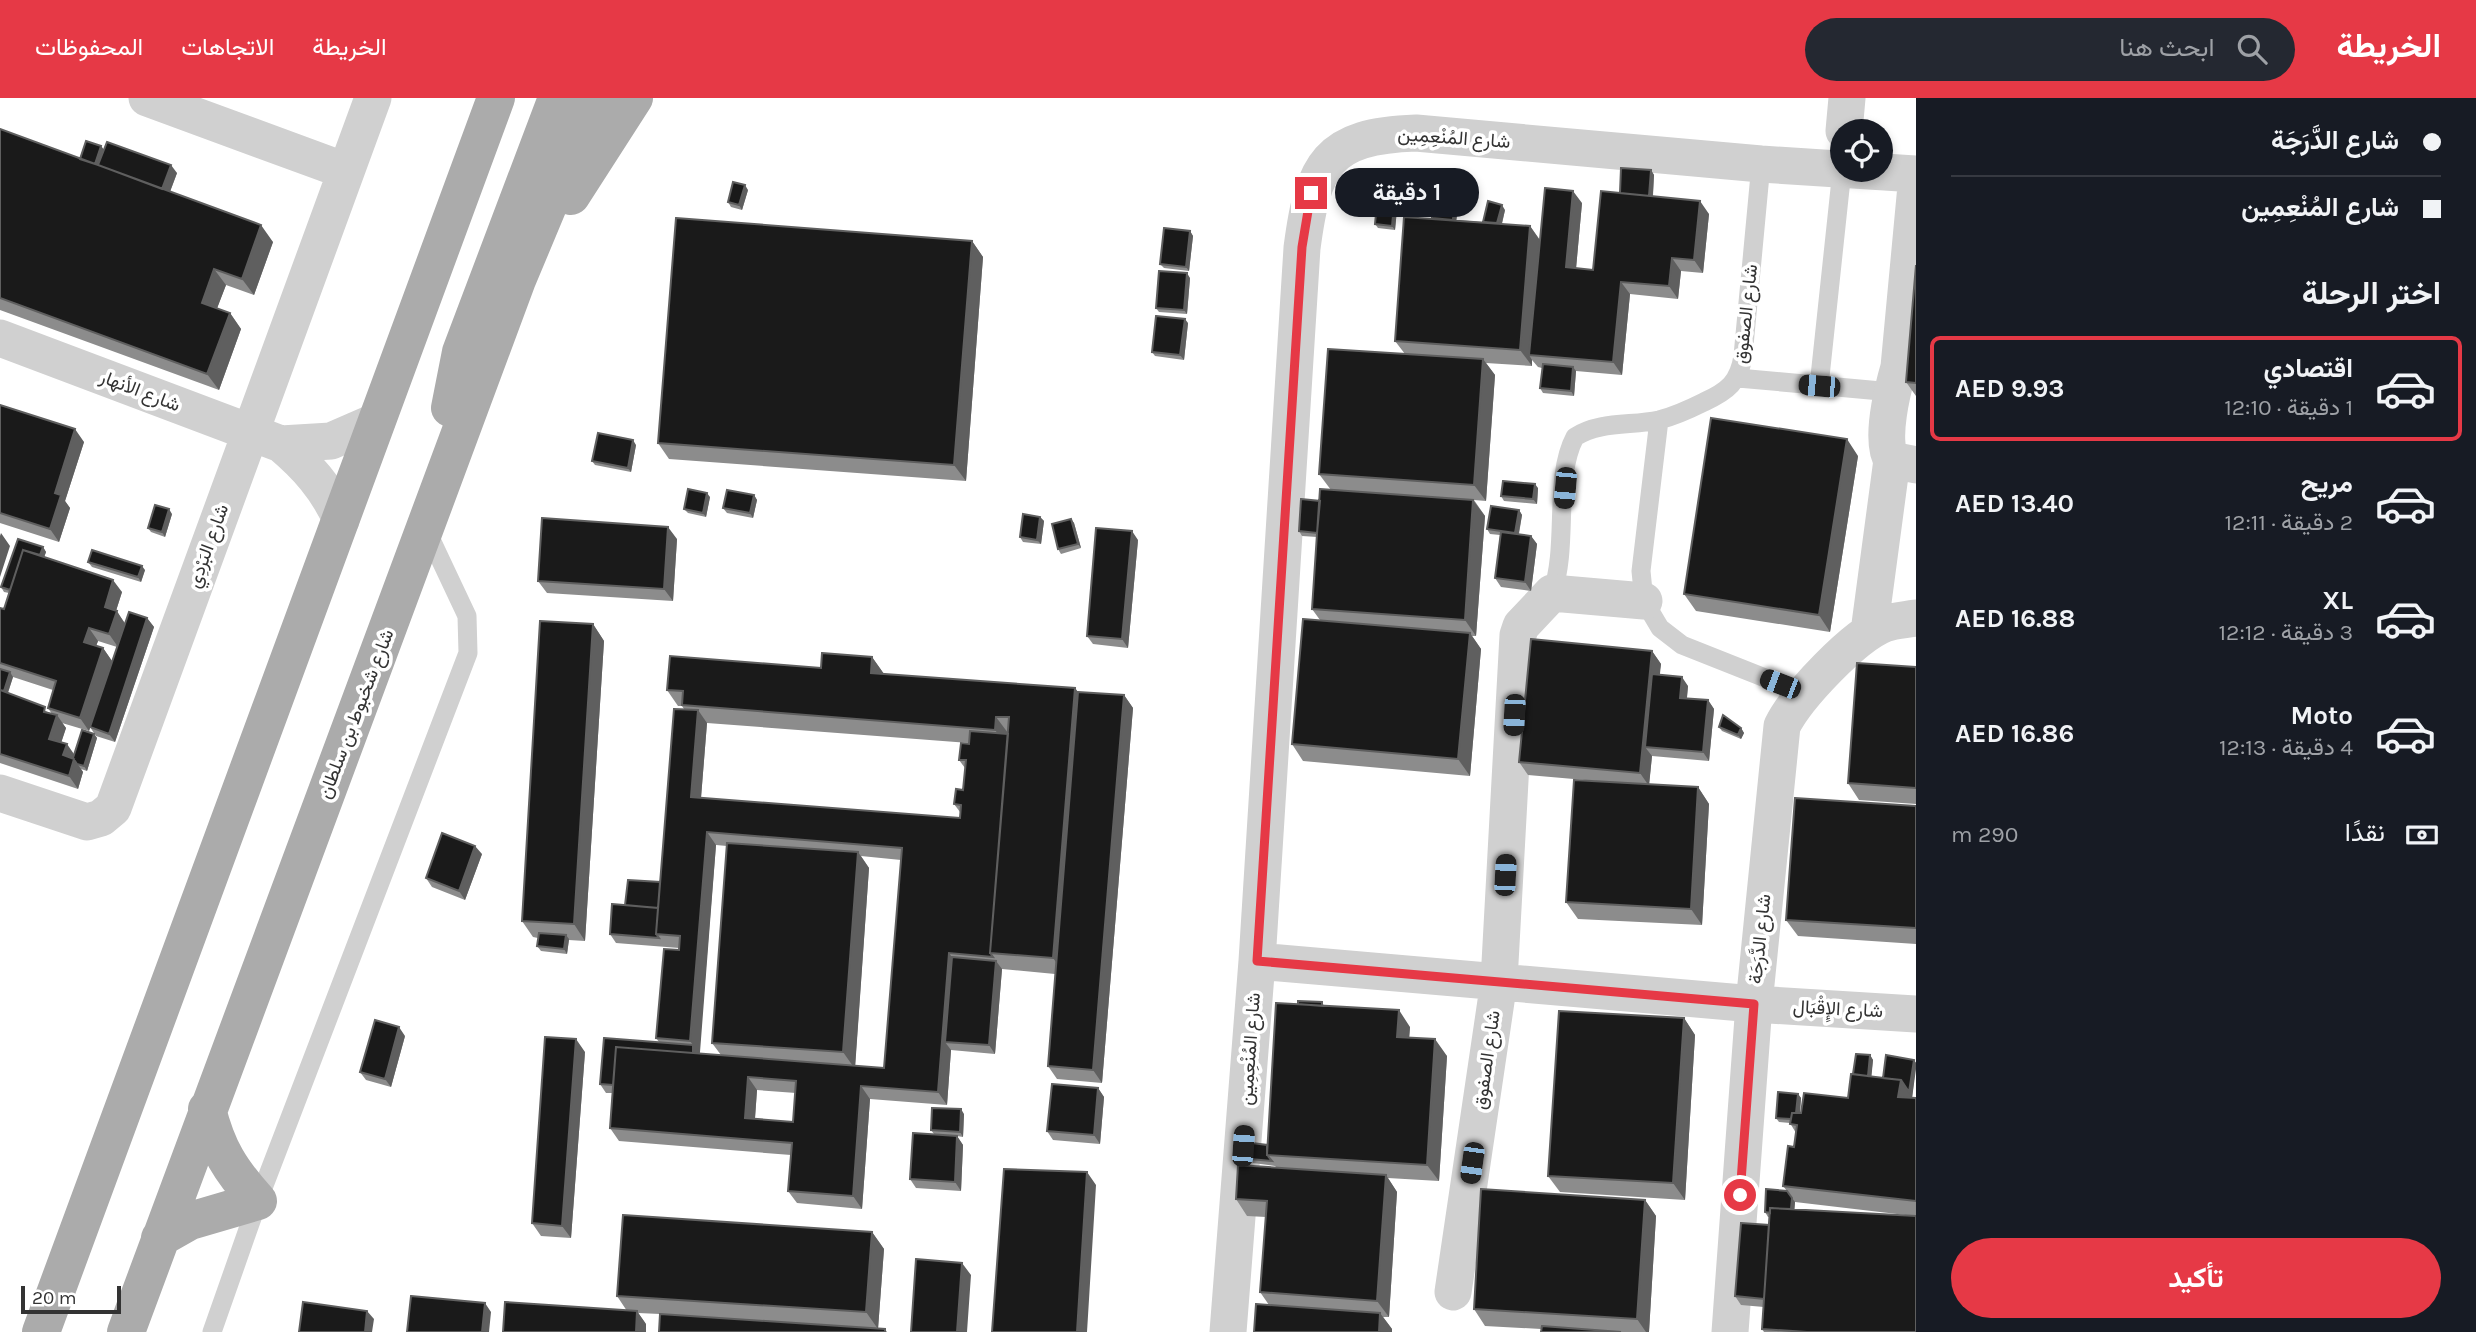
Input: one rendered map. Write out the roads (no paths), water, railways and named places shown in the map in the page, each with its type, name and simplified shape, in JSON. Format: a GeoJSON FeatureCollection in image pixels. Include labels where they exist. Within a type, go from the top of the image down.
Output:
{"type":"FeatureCollection","features":[{"type":"Feature","properties":{"kind":"main road"},"geometry":{"type":"LineString","coordinates":[[41,1332],[496,98]]}},
{"type":"Feature","properties":{"kind":"main road"},"geometry":{"type":"LineString","coordinates":[[447,469],[447,430],[461,352],[557,98]]}},
{"type":"Feature","properties":{"kind":"main road","name":"شارع شخبوط بن سلطان"},"geometry":{"type":"LineString","coordinates":[[126,1332],[517,280],[593,98]]}},
{"type":"Feature","properties":{"kind":"main road"},"geometry":{"type":"LineString","coordinates":[[517,280],[634,98]]}},
{"type":"Feature","properties":{"kind":"main road"},"geometry":{"type":"LineString","coordinates":[[160,1238],[190,1221],[258,1200],[235,1176],[216,1144],[207,1109]]}},
{"type":"Feature","properties":{"kind":"street"},"geometry":{"type":"LineString","coordinates":[[147,98],[345,171]]}},
{"type":"Feature","properties":{"kind":"street","name":"شارع البَرْدِي"},"geometry":{"type":"LineString","coordinates":[[0,793],[86,821],[102,818],[113,808],[265,438],[345,171],[373,98]]}},
{"type":"Feature","properties":{"kind":"street"},"geometry":{"type":"LineString","coordinates":[[1845,119],[1847,98]]}},
{"type":"Feature","properties":{"kind":"street","name":"شارع المُنْعِمِين"},"geometry":{"type":"LineString","coordinates":[[1228,1332],[1257,961],[1302,247],[1311,193],[1323,169],[1339,151],[1363,138],[1416,133],[1761,164],[1830,161]]}},
{"type":"Feature","properties":{"kind":"street","name":"شارع المُنْعِمِين"},"geometry":{"type":"LineString","coordinates":[[1893,170],[1916,174]]}},
{"type":"Feature","properties":{"kind":"street"},"geometry":{"type":"LineString","coordinates":[[1868,632],[1904,463],[1887,448],[1892,393],[1899,367],[1916,186]]}},
{"type":"Feature","properties":{"kind":"street","name":"شارع الأنهار"},"geometry":{"type":"LineString","coordinates":[[0,338],[265,438],[317,478],[341,520]]}},
{"type":"Feature","properties":{"kind":"street","name":"شارع الأنهار"},"geometry":{"type":"LineString","coordinates":[[265,438],[331,441],[377,421]]}},
{"type":"Feature","properties":{"kind":"street"},"geometry":{"type":"LineString","coordinates":[[1552,593],[1644,601]]}},
{"type":"Feature","properties":{"kind":"street","name":"شارع الصفوق"},"geometry":{"type":"LineString","coordinates":[[1453,1292],[1499,981],[1518,635],[1521,626],[1552,593]]}},
{"type":"Feature","properties":{"kind":"street","name":"شارع الدَّرَجَة"},"geometry":{"type":"LineString","coordinates":[[1730,1332],[1754,1004],[1782,726],[1803,693],[1868,632],[1895,620],[1916,618]]}},
{"type":"Feature","properties":{"kind":"street","name":"شارع الإِقْبَال"},"geometry":{"type":"LineString","coordinates":[[1257,961],[1754,1004],[1916,1014]]}},
{"type":"Feature","properties":{"kind":"lane","name":"شارع الصفوق"},"geometry":{"type":"LineString","coordinates":[[1552,593],[1558,571],[1567,460],[1575,437],[1595,428],[1659,420],[1721,394],[1738,378],[1743,356],[1761,164]]}},
{"type":"Feature","properties":{"kind":"lane"},"geometry":{"type":"LineString","coordinates":[[1819,386],[1840,182]]}},
{"type":"Feature","properties":{"kind":"lane"},"geometry":{"type":"LineString","coordinates":[[1738,378],[1892,393]]}},
{"type":"Feature","properties":{"kind":"lane"},"geometry":{"type":"LineString","coordinates":[[1659,420],[1641,571],[1644,601],[1660,628],[1682,645],[1803,693]]}},
{"type":"Feature","properties":{"kind":"lane"},"geometry":{"type":"LineString","coordinates":[[212,1332],[258,1200],[468,653],[467,615],[426,529]]}}]}
